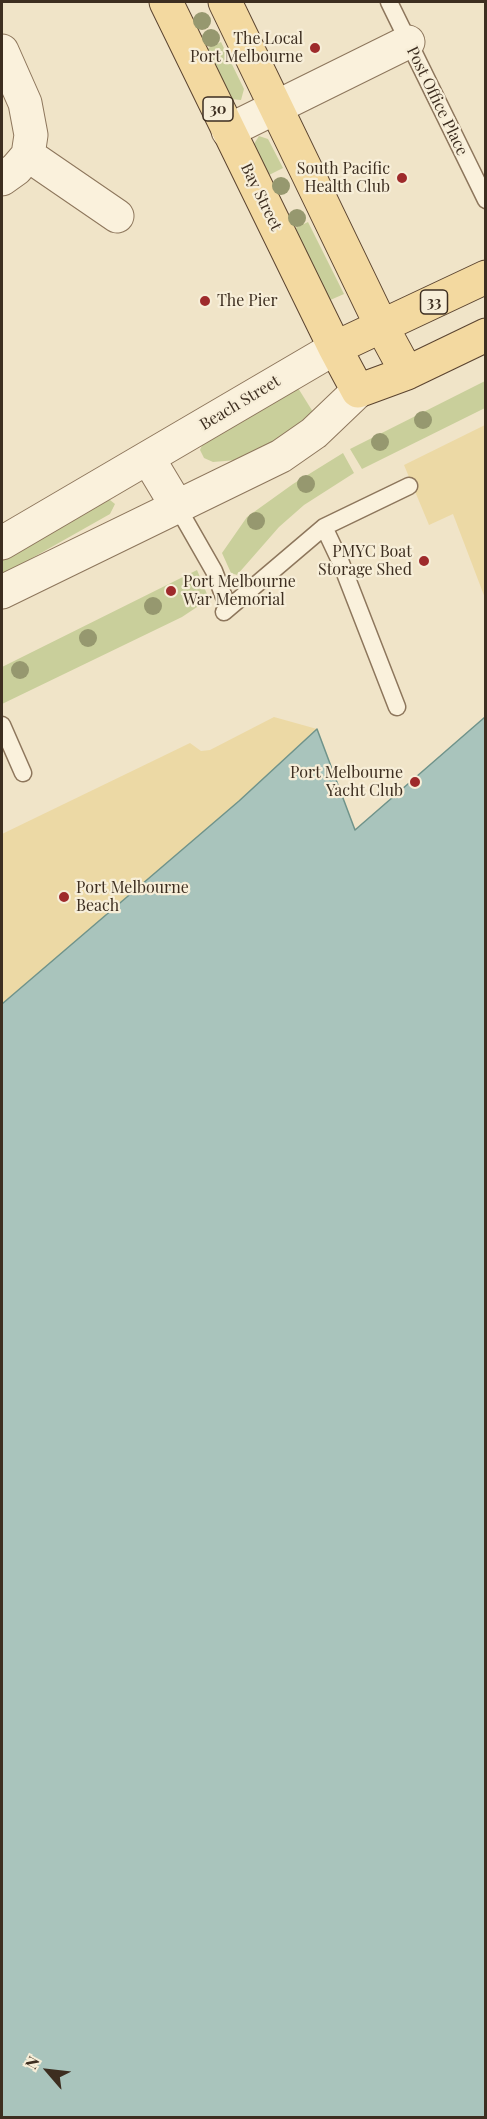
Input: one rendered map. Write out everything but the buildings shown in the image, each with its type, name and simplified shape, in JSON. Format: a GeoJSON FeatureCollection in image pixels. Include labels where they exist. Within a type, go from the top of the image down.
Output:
{"type":"FeatureCollection","features":[{"type":"Feature","properties":{"kind":"main road","name":"Bay Street"},"geometry":{"type":"LineString","coordinates":[[166,2],[334,348],[358,391]]}},
{"type":"Feature","properties":{"kind":"main road"},"geometry":{"type":"LineString","coordinates":[[225,2],[278,107],[382,327],[407,373]]}},
{"type":"Feature","properties":{"kind":"main road","name":"Beach Street"},"geometry":{"type":"LineString","coordinates":[[334,348],[486,277]]}},
{"type":"Feature","properties":{"kind":"main road"},"geometry":{"type":"LineString","coordinates":[[358,391],[407,373],[486,335]]}},
{"type":"Feature","properties":{"kind":"street"},"geometry":{"type":"LineString","coordinates":[[228,130],[408,42]]}},
{"type":"Feature","properties":{"kind":"street"},"geometry":{"type":"LineString","coordinates":[[2,51],[29,114],[31,145],[27,155],[16,169],[2,179]]}},
{"type":"Feature","properties":{"kind":"street"},"geometry":{"type":"LineString","coordinates":[[27,155],[117,216]]}},
{"type":"Feature","properties":{"kind":"street","name":"Beach Street"},"geometry":{"type":"LineString","coordinates":[[2,543],[334,348]]}},
{"type":"Feature","properties":{"kind":"street"},"geometry":{"type":"LineString","coordinates":[[2,592],[178,508],[298,445],[358,391]]}},
{"type":"Feature","properties":{"kind":"street"},"geometry":{"type":"LineString","coordinates":[[148,458],[178,508]]}},
{"type":"Feature","properties":{"kind":"lane","name":"Post Office Place"},"geometry":{"type":"LineString","coordinates":[[389,2],[486,200]]}},
{"type":"Feature","properties":{"kind":"lane"},"geometry":{"type":"LineString","coordinates":[[178,508],[211,564],[224,604],[324,527],[409,486]]}},
{"type":"Feature","properties":{"kind":"lane"},"geometry":{"type":"LineString","coordinates":[[324,527],[341,563],[397,707]]}},
{"type":"Feature","properties":{"kind":"lane"},"geometry":{"type":"LineString","coordinates":[[2,725],[23,773]]}},
{"type":"Feature","properties":{"kind":"green space"},"geometry":{"type":"Polygon","coordinates":[[[221,42],[244,89],[241,100],[230,99],[206,49],[221,42]]]}},
{"type":"Feature","properties":{"kind":"green space"},"geometry":{"type":"Polygon","coordinates":[[[259,136],[268,139],[283,168],[267,176],[252,147],[259,136]]]}},
{"type":"Feature","properties":{"kind":"green space"},"geometry":{"type":"Polygon","coordinates":[[[308,222],[344,294],[328,301],[293,229],[308,222]]]}},
{"type":"Feature","properties":{"kind":"green space"},"geometry":{"type":"Polygon","coordinates":[[[485,381],[485,408],[362,469],[350,449],[485,381]]]}},
{"type":"Feature","properties":{"kind":"green space"},"geometry":{"type":"Polygon","coordinates":[[[298,388],[313,412],[297,432],[237,460],[213,462],[204,458],[200,450],[203,443],[298,388]]]}},
{"type":"Feature","properties":{"kind":"green space"},"geometry":{"type":"Polygon","coordinates":[[[343,453],[354,473],[304,505],[279,527],[237,575],[231,573],[222,553],[247,517],[293,484],[343,453]]]}},
{"type":"Feature","properties":{"kind":"green space"},"geometry":{"type":"Polygon","coordinates":[[[110,500],[115,504],[110,514],[2,575],[2,560],[102,501],[110,500]]]}},
{"type":"Feature","properties":{"kind":"green space"},"geometry":{"type":"Polygon","coordinates":[[[197,570],[209,599],[182,617],[2,704],[2,667],[197,570]]]}},
{"type":"Feature","properties":{"kind":"sand"},"geometry":{"type":"Polygon","coordinates":[[[485,425],[485,598],[453,514],[429,525],[404,465],[485,425]]]}},
{"type":"Feature","properties":{"kind":"sand","name":"Port Melbourne Beach"},"geometry":{"type":"Polygon","coordinates":[[[274,717],[317,729],[239,801],[2,1004],[2,834],[190,743],[201,751],[210,750],[274,717]]]}},
{"type":"Feature","properties":{"kind":"water"},"geometry":{"type":"Polygon","coordinates":[[[485,717],[485,2117],[2,2117],[2,1004],[239,801],[317,729],[355,830],[485,717]]]}},
{"type":"Feature","properties":{"kind":"place","name":"The Local Port Melbourne"},"geometry":{"type":"Point","coordinates":[315,48]}},
{"type":"Feature","properties":{"kind":"place","name":"South Pacific Health Club"},"geometry":{"type":"Point","coordinates":[402,178]}},
{"type":"Feature","properties":{"kind":"place","name":"The Pier"},"geometry":{"type":"Point","coordinates":[205,301]}},
{"type":"Feature","properties":{"kind":"place","name":"PMYC Boat Storage Shed"},"geometry":{"type":"Point","coordinates":[424,561]}},
{"type":"Feature","properties":{"kind":"place","name":"Port Melbourne War Memorial"},"geometry":{"type":"Point","coordinates":[171,591]}},
{"type":"Feature","properties":{"kind":"place","name":"Port Melbourne Yacht Club"},"geometry":{"type":"Point","coordinates":[415,782]}},
{"type":"Feature","properties":{"kind":"place","name":"Port Melbourne Beach"},"geometry":{"type":"Point","coordinates":[64,897]}}]}
